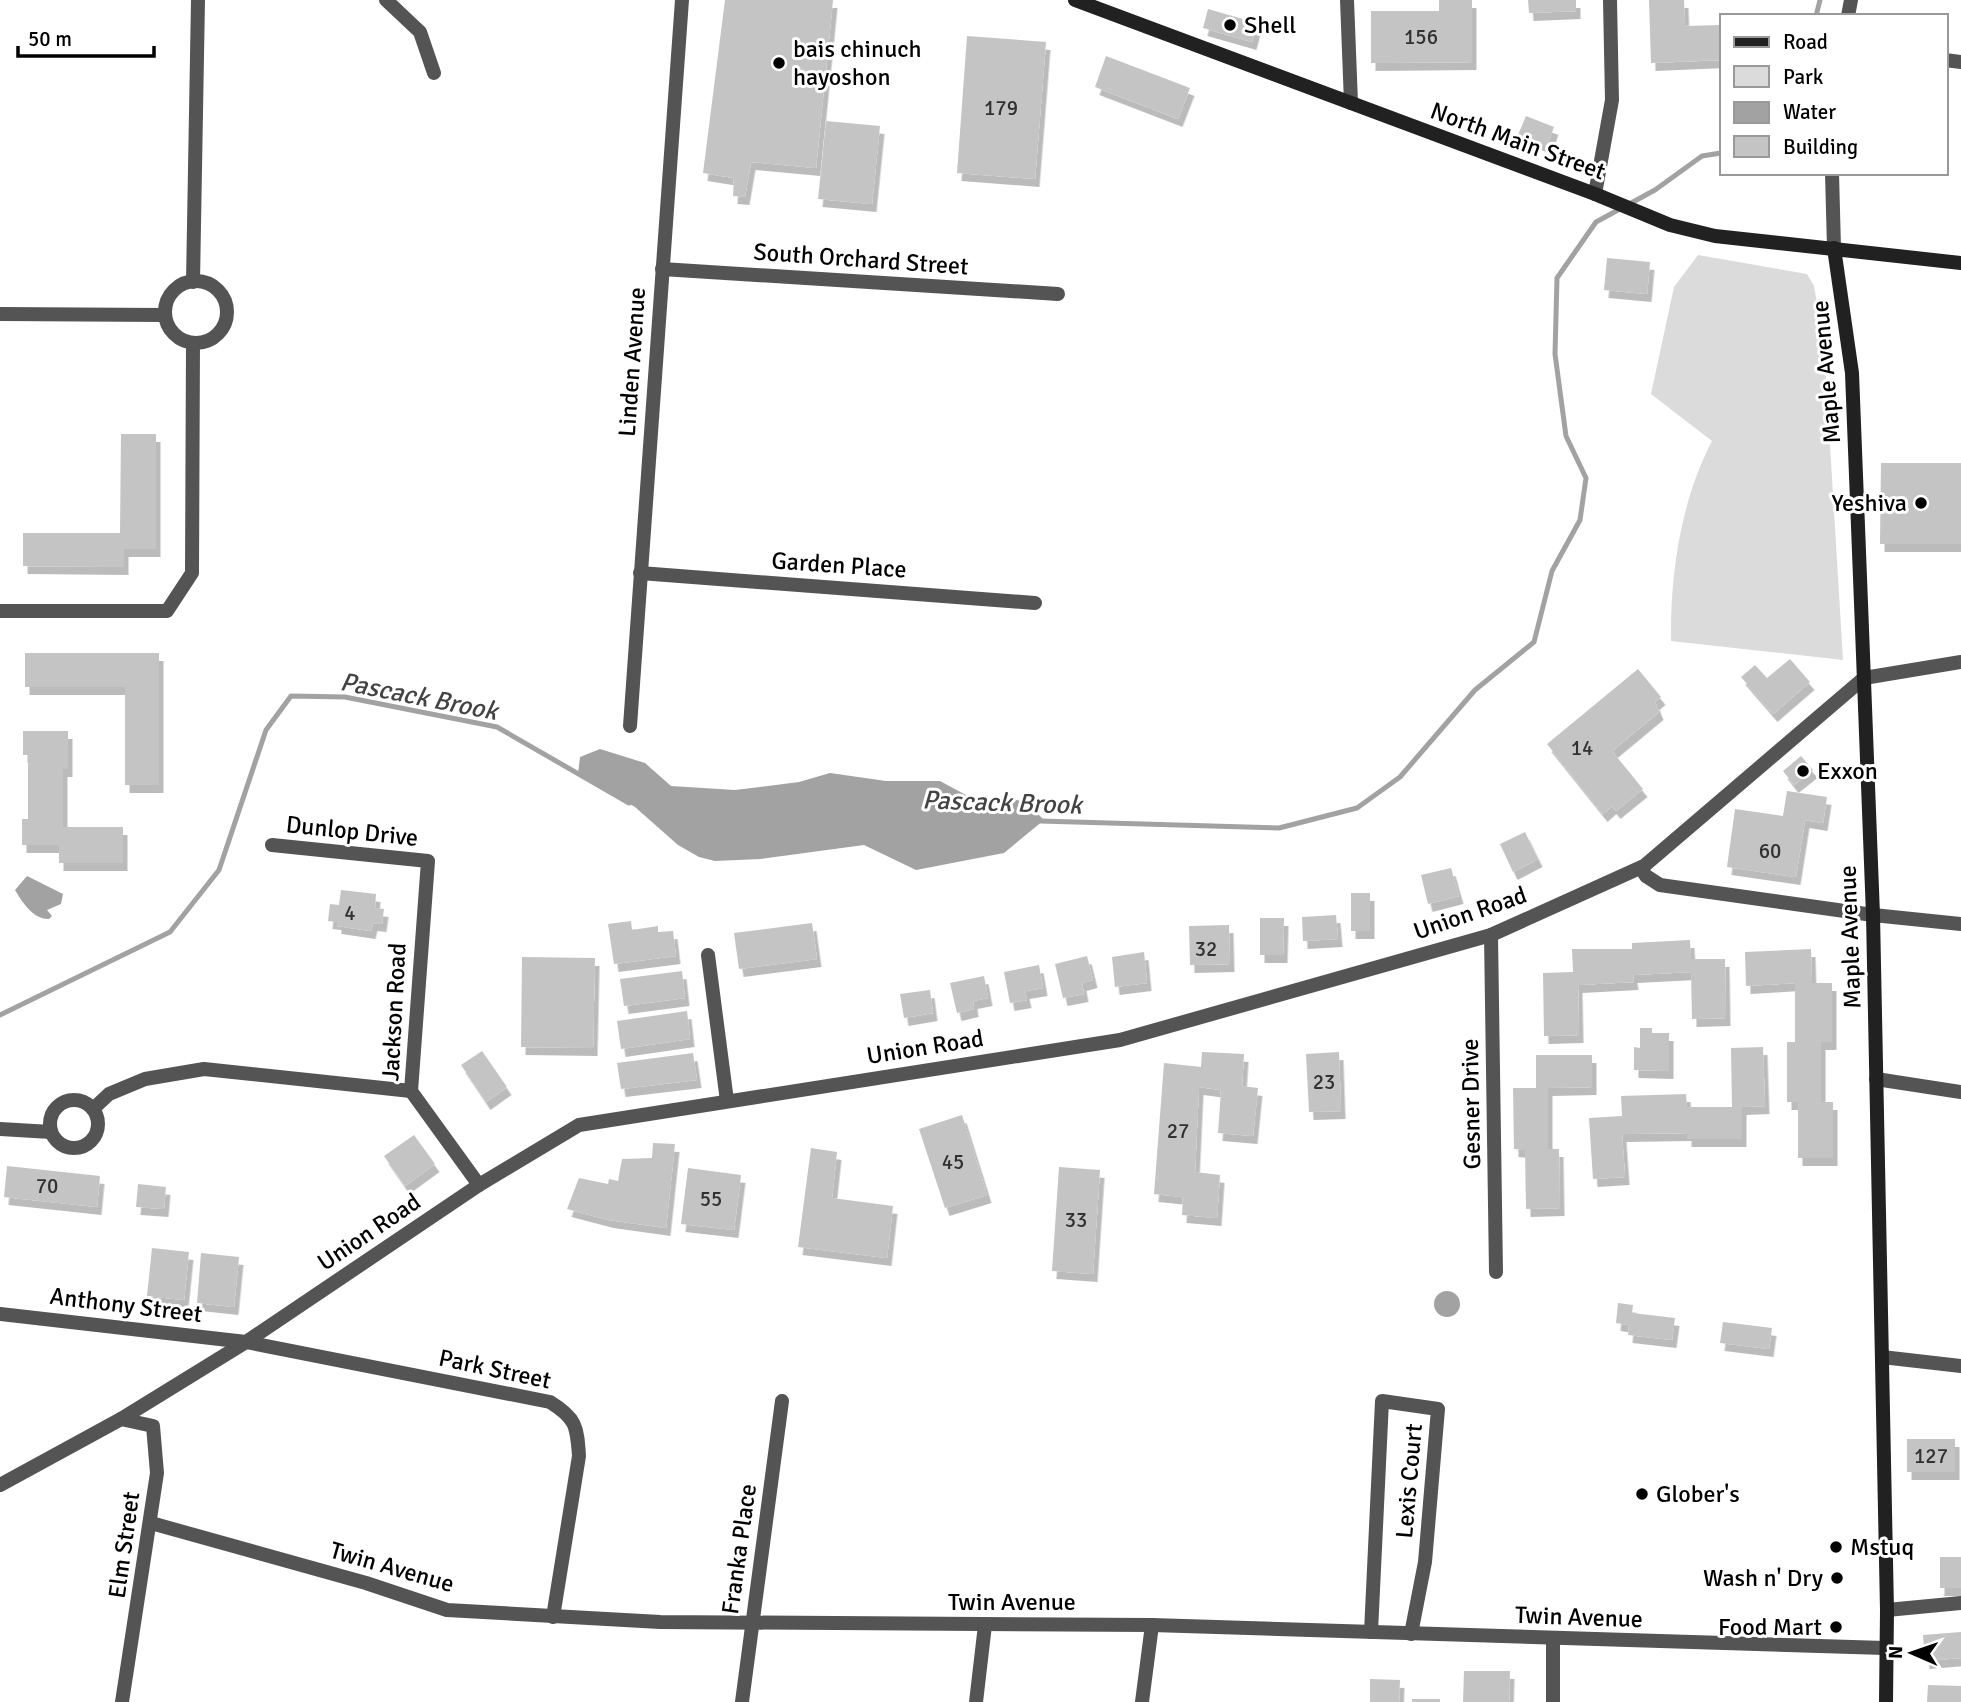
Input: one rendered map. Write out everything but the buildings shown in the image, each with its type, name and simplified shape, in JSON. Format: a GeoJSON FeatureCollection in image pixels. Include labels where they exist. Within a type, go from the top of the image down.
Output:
{"type":"FeatureCollection","features":[{"type":"Feature","properties":{"kind":"street"},"geometry":{"type":"LineString","coordinates":[[193,282],[198,0]]}},
{"type":"Feature","properties":{"kind":"street"},"geometry":{"type":"LineString","coordinates":[[386,0],[420,32],[434,74]]}},
{"type":"Feature","properties":{"kind":"street","name":"Linden Avenue"},"geometry":{"type":"LineString","coordinates":[[630,726],[682,0]]}},
{"type":"Feature","properties":{"kind":"street","name":"North Main Street"},"geometry":{"type":"LineString","coordinates":[[1075,0],[1101,5],[1670,225],[1715,236],[1961,263]]}},
{"type":"Feature","properties":{"kind":"street"},"geometry":{"type":"LineString","coordinates":[[1347,0],[1351,103]]}},
{"type":"Feature","properties":{"kind":"street"},"geometry":{"type":"LineString","coordinates":[[1595,194],[1612,100],[1610,0]]}},
{"type":"Feature","properties":{"kind":"street","name":"Maple Avenue"},"geometry":{"type":"LineString","coordinates":[[1832,175],[1835,248],[1852,373],[1873,915],[1887,1610],[1886,1702]]}},
{"type":"Feature","properties":{"kind":"street","name":"South Orchard Street"},"geometry":{"type":"LineString","coordinates":[[662,268],[1058,294]]}},
{"type":"Feature","properties":{"kind":"street"},"geometry":{"type":"LineString","coordinates":[[193,282],[209,284],[217,289],[227,306],[225,325],[219,333],[212,339],[193,344],[174,334],[165,315],[170,295],[178,287],[193,282]]}},
{"type":"Feature","properties":{"kind":"street"},"geometry":{"type":"LineString","coordinates":[[0,314],[165,315]]}},
{"type":"Feature","properties":{"kind":"street"},"geometry":{"type":"LineString","coordinates":[[0,611],[167,611],[192,573],[193,344]]}},
{"type":"Feature","properties":{"kind":"street","name":"Garden Place"},"geometry":{"type":"LineString","coordinates":[[640,573],[1035,603]]}},
{"type":"Feature","properties":{"kind":"street"},"geometry":{"type":"LineString","coordinates":[[1864,678],[1961,662]]}},
{"type":"Feature","properties":{"kind":"street","name":"Union Road"},"geometry":{"type":"LineString","coordinates":[[0,1485],[121,1419],[246,1342],[479,1185],[579,1125],[1120,1040],[1491,935],[1641,868],[1864,678]]}},
{"type":"Feature","properties":{"kind":"street","name":"Dunlop Drive"},"geometry":{"type":"LineString","coordinates":[[272,845],[428,861]]}},
{"type":"Feature","properties":{"kind":"street","name":"Jackson Road"},"geometry":{"type":"LineString","coordinates":[[428,861],[411,1091],[479,1185]]}},
{"type":"Feature","properties":{"kind":"street"},"geometry":{"type":"LineString","coordinates":[[1641,868],[1646,876],[1660,885],[1873,915],[1961,923]]}},
{"type":"Feature","properties":{"kind":"street","name":"Gesner Drive"},"geometry":{"type":"LineString","coordinates":[[1491,935],[1496,1272]]}},
{"type":"Feature","properties":{"kind":"street"},"geometry":{"type":"LineString","coordinates":[[708,955],[727,1101]]}},
{"type":"Feature","properties":{"kind":"street"},"geometry":{"type":"LineString","coordinates":[[93,1109],[109,1094],[145,1079],[204,1069],[411,1091]]}},
{"type":"Feature","properties":{"kind":"street"},"geometry":{"type":"LineString","coordinates":[[1876,1079],[1961,1092]]}},
{"type":"Feature","properties":{"kind":"street"},"geometry":{"type":"LineString","coordinates":[[74,1100],[93,1109],[99,1125],[92,1140],[86,1146],[78,1148],[61,1145],[51,1132],[51,1117],[60,1105],[74,1100]]}},
{"type":"Feature","properties":{"kind":"street"},"geometry":{"type":"LineString","coordinates":[[0,1129],[51,1132]]}},
{"type":"Feature","properties":{"kind":"street","name":"Anthony Street"},"geometry":{"type":"LineString","coordinates":[[0,1314],[246,1342]]}},
{"type":"Feature","properties":{"kind":"street","name":"Park Street"},"geometry":{"type":"LineString","coordinates":[[246,1342],[550,1402],[570,1414],[577,1432],[579,1455],[553,1617]]}},
{"type":"Feature","properties":{"kind":"street"},"geometry":{"type":"LineString","coordinates":[[1882,1357],[1961,1366]]}},
{"type":"Feature","properties":{"kind":"street","name":"Franka Place"},"geometry":{"type":"LineString","coordinates":[[742,1702],[782,1401]]}},
{"type":"Feature","properties":{"kind":"street","name":"Lexis Court"},"geometry":{"type":"LineString","coordinates":[[1371,1632],[1382,1401],[1438,1409],[1425,1562],[1411,1634]]}},
{"type":"Feature","properties":{"kind":"street","name":"Elm Street"},"geometry":{"type":"LineString","coordinates":[[121,1419],[153,1426],[157,1473],[122,1702]]}},
{"type":"Feature","properties":{"kind":"street","name":"Twin Avenue"},"geometry":{"type":"LineString","coordinates":[[151,1522],[366,1583],[447,1610],[553,1617],[753,1622],[1152,1625],[1553,1640],[1885,1648]]}},
{"type":"Feature","properties":{"kind":"street"},"geometry":{"type":"LineString","coordinates":[[1887,1610],[1961,1603]]}},
{"type":"Feature","properties":{"kind":"street"},"geometry":{"type":"LineString","coordinates":[[976,1702],[985,1625]]}},
{"type":"Feature","properties":{"kind":"street"},"geometry":{"type":"LineString","coordinates":[[1142,1702],[1152,1625]]}},
{"type":"Feature","properties":{"kind":"street"},"geometry":{"type":"LineString","coordinates":[[1553,1640],[1553,1702]]}},
{"type":"Feature","properties":{"kind":"green space"},"geometry":{"type":"Polygon","coordinates":[[[1698,255],[1807,274],[1814,286],[1824,345],[1843,660],[1671,641],[1675,564],[1685,513],[1701,464],[1712,441],[1651,394],[1674,287],[1698,255]]]}},
{"type":"Feature","properties":{"kind":"water"},"geometry":{"type":"Polygon","coordinates":[[[600,749],[645,763],[671,786],[735,790],[799,782],[830,773],[886,781],[940,781],[977,801],[1004,796],[1027,803],[1044,820],[1004,853],[916,870],[864,845],[761,859],[715,861],[699,857],[678,845],[635,807],[578,774],[580,757],[600,749]]]}},
{"type":"Feature","properties":{"kind":"water"},"geometry":{"type":"Polygon","coordinates":[[[27,876],[63,894],[61,904],[47,910],[52,916],[49,919],[33,913],[15,890],[27,876]]]}},
{"type":"Feature","properties":{"kind":"water"},"geometry":{"type":"Polygon","coordinates":[[[1447,1291],[1456,1295],[1460,1304],[1456,1313],[1447,1317],[1438,1313],[1434,1304],[1438,1295],[1447,1291]]]}},
{"type":"Feature","properties":{"kind":"waterway","name":"Pascack Brook"},"geometry":{"type":"LineString","coordinates":[[1816,14],[1820,0]]}},
{"type":"Feature","properties":{"kind":"waterway","name":"Pascack Brook"},"geometry":{"type":"LineString","coordinates":[[1040,821],[1279,828],[1357,808],[1400,777],[1475,690],[1534,642],[1552,571],[1580,520],[1586,478],[1566,436],[1555,354],[1557,278],[1596,222],[1655,190],[1702,156],[1720,153]]}},
{"type":"Feature","properties":{"kind":"waterway","name":"Pascack Brook"},"geometry":{"type":"LineString","coordinates":[[0,1015],[170,932],[219,870],[266,730],[291,696],[345,697],[497,727],[629,803]]}},
{"type":"Feature","properties":{"kind":"place","name":"Shell"},"geometry":{"type":"Point","coordinates":[1230,25]}},
{"type":"Feature","properties":{"kind":"place","name":"bais chinuch hayoshon"},"geometry":{"type":"Point","coordinates":[779,63]}},
{"type":"Feature","properties":{"kind":"place","name":"Yeshiva"},"geometry":{"type":"Point","coordinates":[1921,503]}},
{"type":"Feature","properties":{"kind":"place","name":"Exxon"},"geometry":{"type":"Point","coordinates":[1803,771]}},
{"type":"Feature","properties":{"kind":"place","name":"Glober's"},"geometry":{"type":"Point","coordinates":[1642,1494]}},
{"type":"Feature","properties":{"kind":"place","name":"Mstuq"},"geometry":{"type":"Point","coordinates":[1836,1547]}},
{"type":"Feature","properties":{"kind":"place","name":"Wash n' Dry"},"geometry":{"type":"Point","coordinates":[1837,1578]}},
{"type":"Feature","properties":{"kind":"place","name":"Food Mart"},"geometry":{"type":"Point","coordinates":[1836,1627]}}]}
